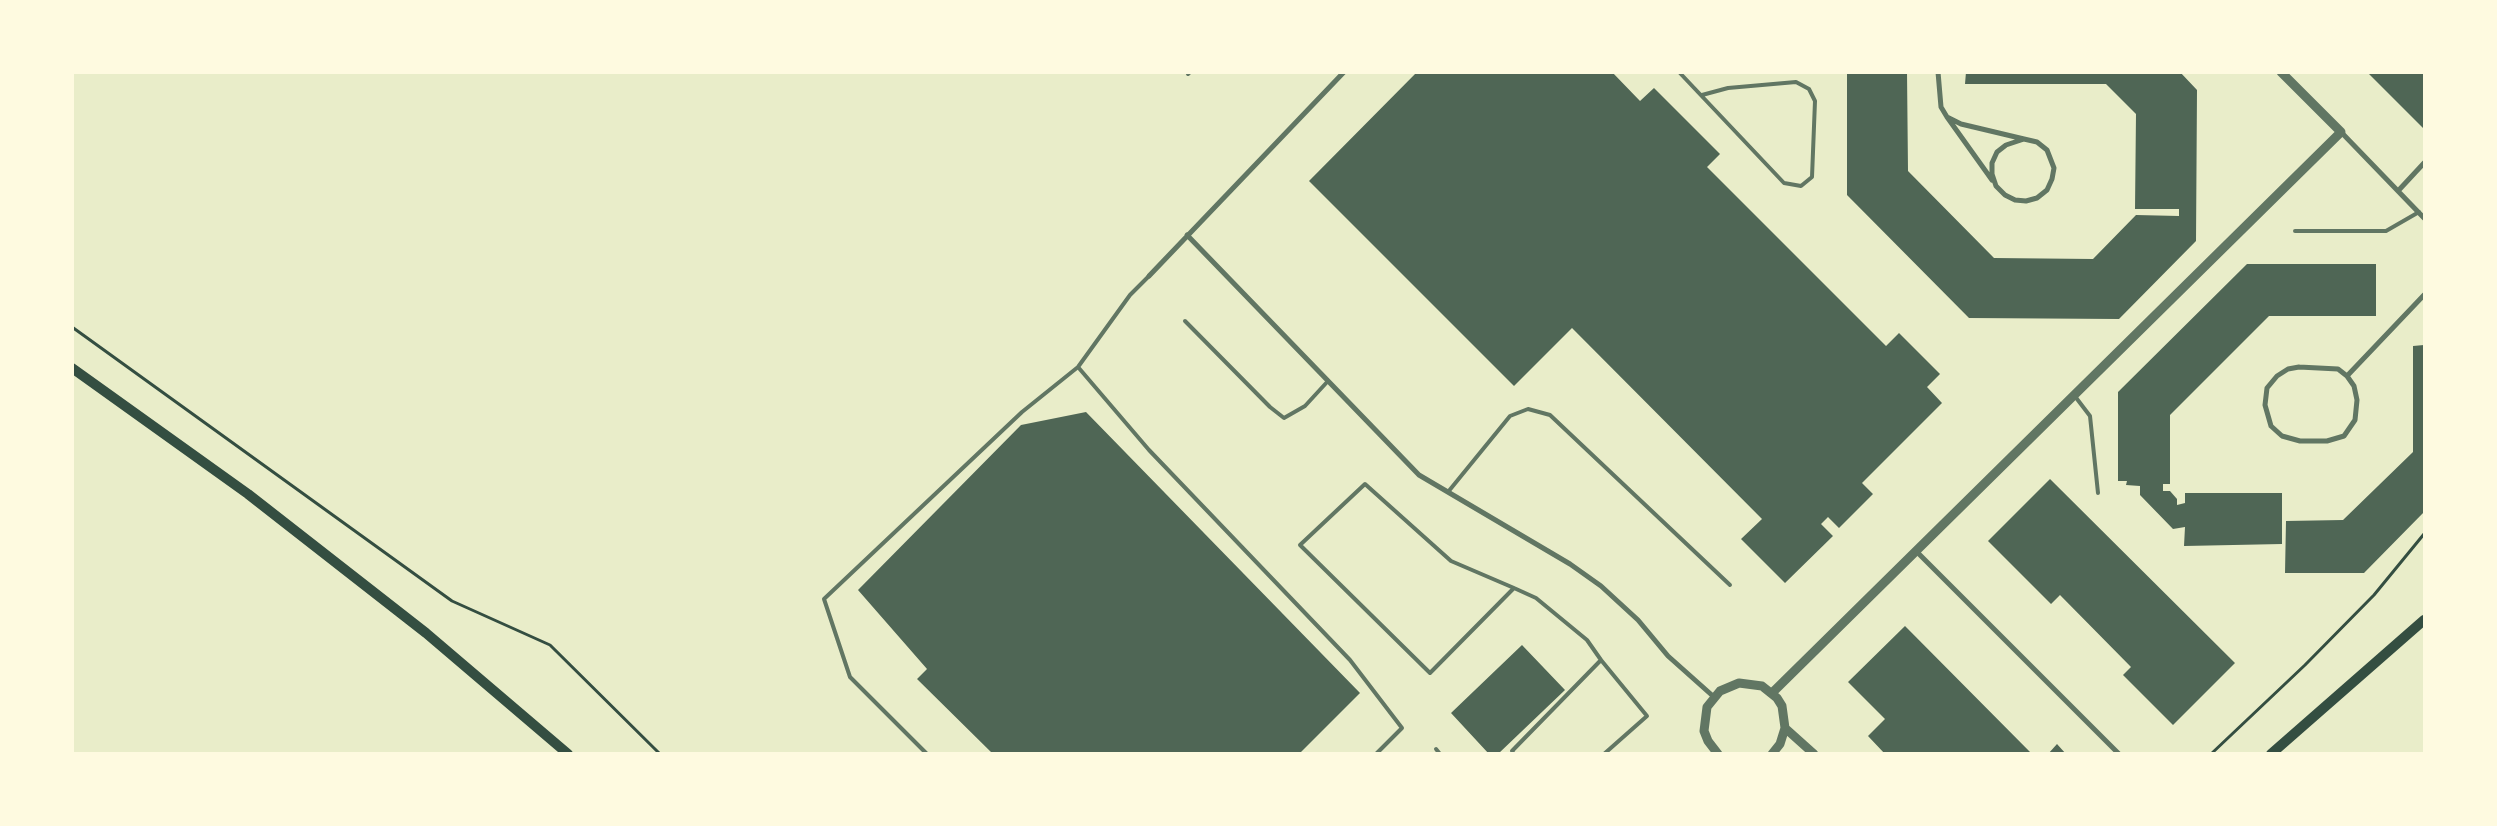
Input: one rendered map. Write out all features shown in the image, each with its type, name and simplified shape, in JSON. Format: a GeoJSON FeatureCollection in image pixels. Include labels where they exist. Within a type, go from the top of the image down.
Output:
{"type":"FeatureCollection","features":[{"type":"Feature","properties":{"kind":"main road"},"geometry":{"type":"LineString","coordinates":[[72,368],[248,494],[380,596],[568,754]]}},
{"type":"Feature","properties":{"kind":"main road"},"geometry":{"type":"LineString","coordinates":[[2271,754],[2287,742],[2424,620]]}},
{"type":"Feature","properties":{"kind":"main road"},"geometry":{"type":"LineString","coordinates":[[2276,754],[2287,742]]}},
{"type":"Feature","properties":{"kind":"street"},"geometry":{"type":"LineString","coordinates":[[1148,276],[1344,72]]}},
{"type":"Feature","properties":{"kind":"street"},"geometry":{"type":"LineString","coordinates":[[1938,72],[1941,107],[1947,116],[1996,186],[2005,195],[2015,200],[2026,201],[2037,198],[2047,190],[2054,168],[2051,157],[2037,142],[1962,124],[1947,116]]}},
{"type":"Feature","properties":{"kind":"street"},"geometry":{"type":"LineString","coordinates":[[2281,72],[2424,218]]}},
{"type":"Feature","properties":{"kind":"street"},"geometry":{"type":"LineString","coordinates":[[1772,693],[2340,132]]}},
{"type":"Feature","properties":{"kind":"street"},"geometry":{"type":"LineString","coordinates":[[1996,186],[1992,174],[1992,163],[1997,152],[2006,144],[2024,138]]}},
{"type":"Feature","properties":{"kind":"street"},"geometry":{"type":"LineString","coordinates":[[2398,190],[2424,163]]}},
{"type":"Feature","properties":{"kind":"street"},"geometry":{"type":"LineString","coordinates":[[1187,235],[1419,475],[1570,564],[1602,586],[1638,620],[1668,656],[1714,697]]}},
{"type":"Feature","properties":{"kind":"street"},"geometry":{"type":"LineString","coordinates":[[2347,376],[2424,295]]}},
{"type":"Feature","properties":{"kind":"street"},"geometry":{"type":"LineString","coordinates":[[2328,367],[2338,370],[2347,376],[2354,386],[2357,400],[2355,420],[2344,436],[2327,442],[2300,441],[2282,436],[2271,426],[2266,412],[2265,396],[2267,388],[2277,376],[2288,369],[2328,367]]}},
{"type":"Feature","properties":{"kind":"street"},"geometry":{"type":"LineString","coordinates":[[1916,551],[2119,754]]}},
{"type":"Feature","properties":{"kind":"street"},"geometry":{"type":"LineString","coordinates":[[1715,753],[1704,731],[1704,718],[1714,697],[1729,686],[1739,683],[1753,683],[1772,693],[1782,706],[1785,728],[1780,744],[1772,754]]}},
{"type":"Feature","properties":{"kind":"street"},"geometry":{"type":"LineString","coordinates":[[1785,728],[1814,754]]}},
{"type":"Feature","properties":{"kind":"lane"},"geometry":{"type":"LineString","coordinates":[[1679,72],[1784,183],[1800,186],[1812,177],[1815,101],[1809,89],[1796,82],[1728,88],[1702,95]]}},
{"type":"Feature","properties":{"kind":"lane"},"geometry":{"type":"LineString","coordinates":[[2295,231],[2386,231],[2419,212]]}},
{"type":"Feature","properties":{"kind":"lane"},"geometry":{"type":"LineString","coordinates":[[927,754],[850,677],[824,599],[1022,412],[1078,367],[1130,295],[1148,276]]}},
{"type":"Feature","properties":{"kind":"lane"},"geometry":{"type":"LineString","coordinates":[[1185,321],[1270,407],[1284,418],[1305,406],[1328,381]]}},
{"type":"Feature","properties":{"kind":"lane"},"geometry":{"type":"LineString","coordinates":[[1078,367],[1149,450],[1350,660],[1402,728],[1376,754]]}},
{"type":"Feature","properties":{"kind":"lane"},"geometry":{"type":"LineString","coordinates":[[2074,395],[2090,416],[2098,493]]}},
{"type":"Feature","properties":{"kind":"lane"},"geometry":{"type":"LineString","coordinates":[[1448,492],[1510,416],[1528,409],[1550,415],[1730,585]]}},
{"type":"Feature","properties":{"kind":"lane"},"geometry":{"type":"LineString","coordinates":[[1514,588],[1430,674],[1300,545],[1365,484],[1451,561],[1514,588],[1536,598],[1587,640],[1647,716],[1604,754]]}},
{"type":"Feature","properties":{"kind":"lane"},"geometry":{"type":"LineString","coordinates":[[1514,754],[1512,751],[1601,660]]}},
{"type":"Feature","properties":{"kind":"lane"},"geometry":{"type":"LineString","coordinates":[[1436,749],[1440,754]]}},
{"type":"Feature","properties":{"kind":"path"},"geometry":{"type":"LineString","coordinates":[[72,327],[452,601],[550,645],[660,754]]}},
{"type":"Feature","properties":{"kind":"path"},"geometry":{"type":"LineString","coordinates":[[2211,754],[2374,595],[2424,534]]}},
{"type":"Feature","properties":{"kind":"building"},"geometry":{"type":"Polygon","coordinates":[[[1417,72],[1612,72],[1640,101],[1654,88],[1720,154],[1707,167],[1886,346],[1899,333],[1940,374],[1927,387],[1942,403],[1862,483],[1873,494],[1839,528],[1828,517],[1821,524],[1833,536],[1785,583],[1741,539],[1762,519],[1572,328],[1514,386],[1309,181],[1417,72]]]}},
{"type":"Feature","properties":{"kind":"building"},"geometry":{"type":"Polygon","coordinates":[[[1847,72],[1907,72],[1908,171],[1994,258],[2093,259],[2136,215],[2179,216],[2179,209],[2135,209],[2136,114],[2106,84],[1965,84],[1966,72],[2180,72],[2197,90],[2196,241],[2119,319],[1969,318],[1847,195],[1847,72]]]}},
{"type":"Feature","properties":{"kind":"building"},"geometry":{"type":"Polygon","coordinates":[[[2367,72],[2424,72],[2424,129],[2367,72]]]}},
{"type":"Feature","properties":{"kind":"building"},"geometry":{"type":"Polygon","coordinates":[[[2247,264],[2376,264],[2376,316],[2269,316],[2170,415],[2170,484],[2163,484],[2163,491],[2170,491],[2177,499],[2177,505],[2185,503],[2185,493],[2282,493],[2282,544],[2184,546],[2185,527],[2173,529],[2140,495],[2140,486],[2126,485],[2127,481],[2118,481],[2118,392],[2247,264]]]}},
{"type":"Feature","properties":{"kind":"building"},"geometry":{"type":"Polygon","coordinates":[[[2424,345],[2424,512],[2364,573],[2285,573],[2286,521],[2343,520],[2413,452],[2413,346],[2424,345]]]}},
{"type":"Feature","properties":{"kind":"building"},"geometry":{"type":"Polygon","coordinates":[[[1086,412],[1360,693],[1299,754],[993,754],[917,679],[927,669],[858,590],[1021,425],[1086,412]]]}},
{"type":"Feature","properties":{"kind":"building"},"geometry":{"type":"Polygon","coordinates":[[[2050,479],[2235,663],[2173,725],[2123,675],[2131,667],[2060,595],[2051,604],[1988,541],[2050,479]]]}},
{"type":"Feature","properties":{"kind":"building"},"geometry":{"type":"Polygon","coordinates":[[[1905,626],[2032,754],[1885,754],[1868,736],[1885,719],[1848,682],[1905,626]]]}},
{"type":"Feature","properties":{"kind":"building"},"geometry":{"type":"Polygon","coordinates":[[[1522,645],[1565,690],[1498,754],[1489,754],[1451,713],[1522,645]]]}},
{"type":"Feature","properties":{"kind":"building"},"geometry":{"type":"Polygon","coordinates":[[[2057,744],[2066,754],[2048,754],[2057,744]]]}}]}
